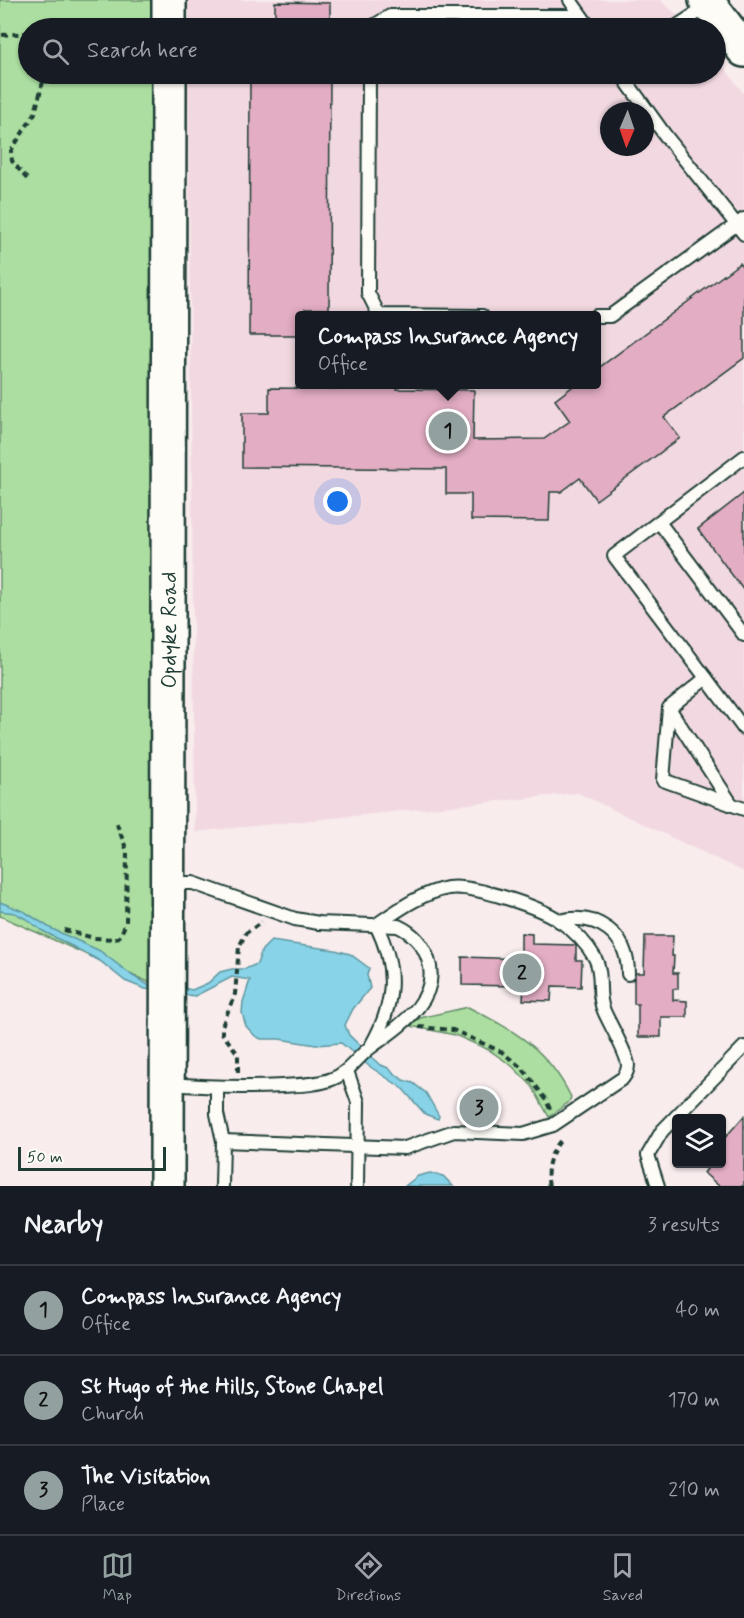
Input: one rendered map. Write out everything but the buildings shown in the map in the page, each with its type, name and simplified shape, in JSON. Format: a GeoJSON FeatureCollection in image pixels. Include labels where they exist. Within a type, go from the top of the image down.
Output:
{"type":"FeatureCollection","features":[{"type":"Feature","properties":{"kind":"main road"},"geometry":{"type":"LineString","coordinates":[[169,0],[169,18]]}},
{"type":"Feature","properties":{"kind":"main road"},"geometry":{"type":"LineString","coordinates":[[708,2],[720,18]]}},
{"type":"Feature","properties":{"kind":"main road"},"geometry":{"type":"LineString","coordinates":[[726,26],[744,50]]}},
{"type":"Feature","properties":{"kind":"main road","name":"Opdyke Road"},"geometry":{"type":"LineString","coordinates":[[167,1186],[169,84]]}},
{"type":"Feature","properties":{"kind":"lane"},"geometry":{"type":"LineString","coordinates":[[570,0],[581,16]]}},
{"type":"Feature","properties":{"kind":"lane"},"geometry":{"type":"LineString","coordinates":[[687,18],[708,2]]}},
{"type":"Feature","properties":{"kind":"lane"},"geometry":{"type":"LineString","coordinates":[[387,18],[390,16],[581,16]]}},
{"type":"Feature","properties":{"kind":"lane"},"geometry":{"type":"LineString","coordinates":[[369,84],[368,293],[378,311]]}},
{"type":"Feature","properties":{"kind":"lane"},"geometry":{"type":"LineString","coordinates":[[603,316],[741,226],[666,135],[628,84]]}},
{"type":"Feature","properties":{"kind":"lane"},"geometry":{"type":"LineString","coordinates":[[744,457],[614,556],[744,729]]}},
{"type":"Feature","properties":{"kind":"lane"},"geometry":{"type":"LineString","coordinates":[[658,522],[744,635]]}},
{"type":"Feature","properties":{"kind":"lane"},"geometry":{"type":"LineString","coordinates":[[706,678],[669,708],[663,780],[738,807]]}},
{"type":"Feature","properties":{"kind":"lane"},"geometry":{"type":"LineString","coordinates":[[669,708],[738,807]]}},
{"type":"Feature","properties":{"kind":"lane"},"geometry":{"type":"LineString","coordinates":[[168,883],[192,883],[295,919],[319,923],[398,926],[409,931],[423,947],[430,963],[430,984],[421,1004],[384,1039],[369,1048],[347,1071],[333,1079],[309,1085],[238,1088],[168,1084]]}},
{"type":"Feature","properties":{"kind":"lane"},"geometry":{"type":"LineString","coordinates":[[223,1142],[405,1148],[453,1131],[523,1134],[548,1127],[563,1119],[623,1078],[628,1066],[600,1004],[600,976],[595,958],[580,939],[559,921],[537,909],[457,887],[438,890],[426,895],[405,905],[375,925]]}},
{"type":"Feature","properties":{"kind":"lane"},"geometry":{"type":"LineString","coordinates":[[559,921],[584,918],[596,921],[607,928],[625,950],[628,974]]}},
{"type":"Feature","properties":{"kind":"lane"},"geometry":{"type":"LineString","coordinates":[[369,1048],[385,1019],[391,984],[387,952],[375,925]]}},
{"type":"Feature","properties":{"kind":"lane"},"geometry":{"type":"LineString","coordinates":[[658,1186],[648,1155],[662,1131],[744,1047]]}},
{"type":"Feature","properties":{"kind":"lane"},"geometry":{"type":"LineString","coordinates":[[347,1071],[358,1102],[357,1186]]}},
{"type":"Feature","properties":{"kind":"lane"},"geometry":{"type":"LineString","coordinates":[[217,1087],[217,1114],[223,1142],[222,1186]]}},
{"type":"Feature","properties":{"kind":"path"},"geometry":{"type":"LineString","coordinates":[[2,34],[18,33]]}},
{"type":"Feature","properties":{"kind":"path"},"geometry":{"type":"LineString","coordinates":[[27,179],[12,161],[10,151],[35,113],[42,84]]}},
{"type":"Feature","properties":{"kind":"path"},"geometry":{"type":"LineString","coordinates":[[64,930],[94,938],[116,939],[124,930],[127,851],[115,819]]}},
{"type":"Feature","properties":{"kind":"path"},"geometry":{"type":"LineString","coordinates":[[238,1088],[238,1054],[222,1033],[224,1019],[228,1014],[237,984],[236,963],[239,947],[246,933],[262,922],[269,911]]}},
{"type":"Feature","properties":{"kind":"path"},"geometry":{"type":"LineString","coordinates":[[398,1026],[453,1030],[502,1052],[523,1069],[545,1098],[553,1116],[560,1111],[567,1130],[549,1160],[547,1169],[549,1186]]}},
{"type":"Feature","properties":{"kind":"shaded area"},"geometry":{"type":"Polygon","coordinates":[[[187,0],[660,0],[681,18],[188,18],[187,0]]]}},
{"type":"Feature","properties":{"kind":"shaded area"},"geometry":{"type":"Polygon","coordinates":[[[726,70],[744,94],[744,872],[578,793],[195,832],[188,84],[726,84],[726,70]]]}},
{"type":"Feature","properties":{"kind":"green space"},"geometry":{"type":"Polygon","coordinates":[[[0,0],[154,0],[154,18],[18,18],[18,84],[154,84],[155,985],[0,916],[0,0]]]}},
{"type":"Feature","properties":{"kind":"green space"},"geometry":{"type":"Polygon","coordinates":[[[468,1007],[501,1024],[540,1053],[562,1080],[571,1097],[569,1102],[549,1117],[532,1086],[512,1066],[489,1050],[455,1035],[411,1026],[420,1018],[468,1007]]]}},
{"type":"Feature","properties":{"kind":"water"},"geometry":{"type":"Polygon","coordinates":[[[0,902],[25,912],[50,928],[100,951],[152,987],[192,990],[208,983],[220,972],[245,969],[257,964],[262,950],[271,941],[350,954],[369,968],[367,975],[370,988],[353,1009],[345,1025],[349,1035],[379,1064],[426,1093],[439,1116],[438,1119],[425,1114],[402,1088],[369,1066],[341,1043],[316,1045],[279,1039],[261,1039],[255,1036],[246,1026],[242,1013],[250,980],[232,977],[195,996],[145,989],[125,981],[100,961],[41,930],[15,913],[0,911],[0,902]]]}},
{"type":"Feature","properties":{"kind":"water"},"geometry":{"type":"Polygon","coordinates":[[[430,1173],[443,1176],[453,1186],[405,1186],[418,1176],[430,1173]]]}},
{"type":"Feature","properties":{"kind":"place","name":"Compass Insurance Agency"},"geometry":{"type":"Point","coordinates":[448,431]}},
{"type":"Feature","properties":{"kind":"place","name":"St Hugo of the Hills, Stone Chapel"},"geometry":{"type":"Point","coordinates":[522,973]}},
{"type":"Feature","properties":{"kind":"place","name":"The Visitation"},"geometry":{"type":"Point","coordinates":[479,1108]}}]}
